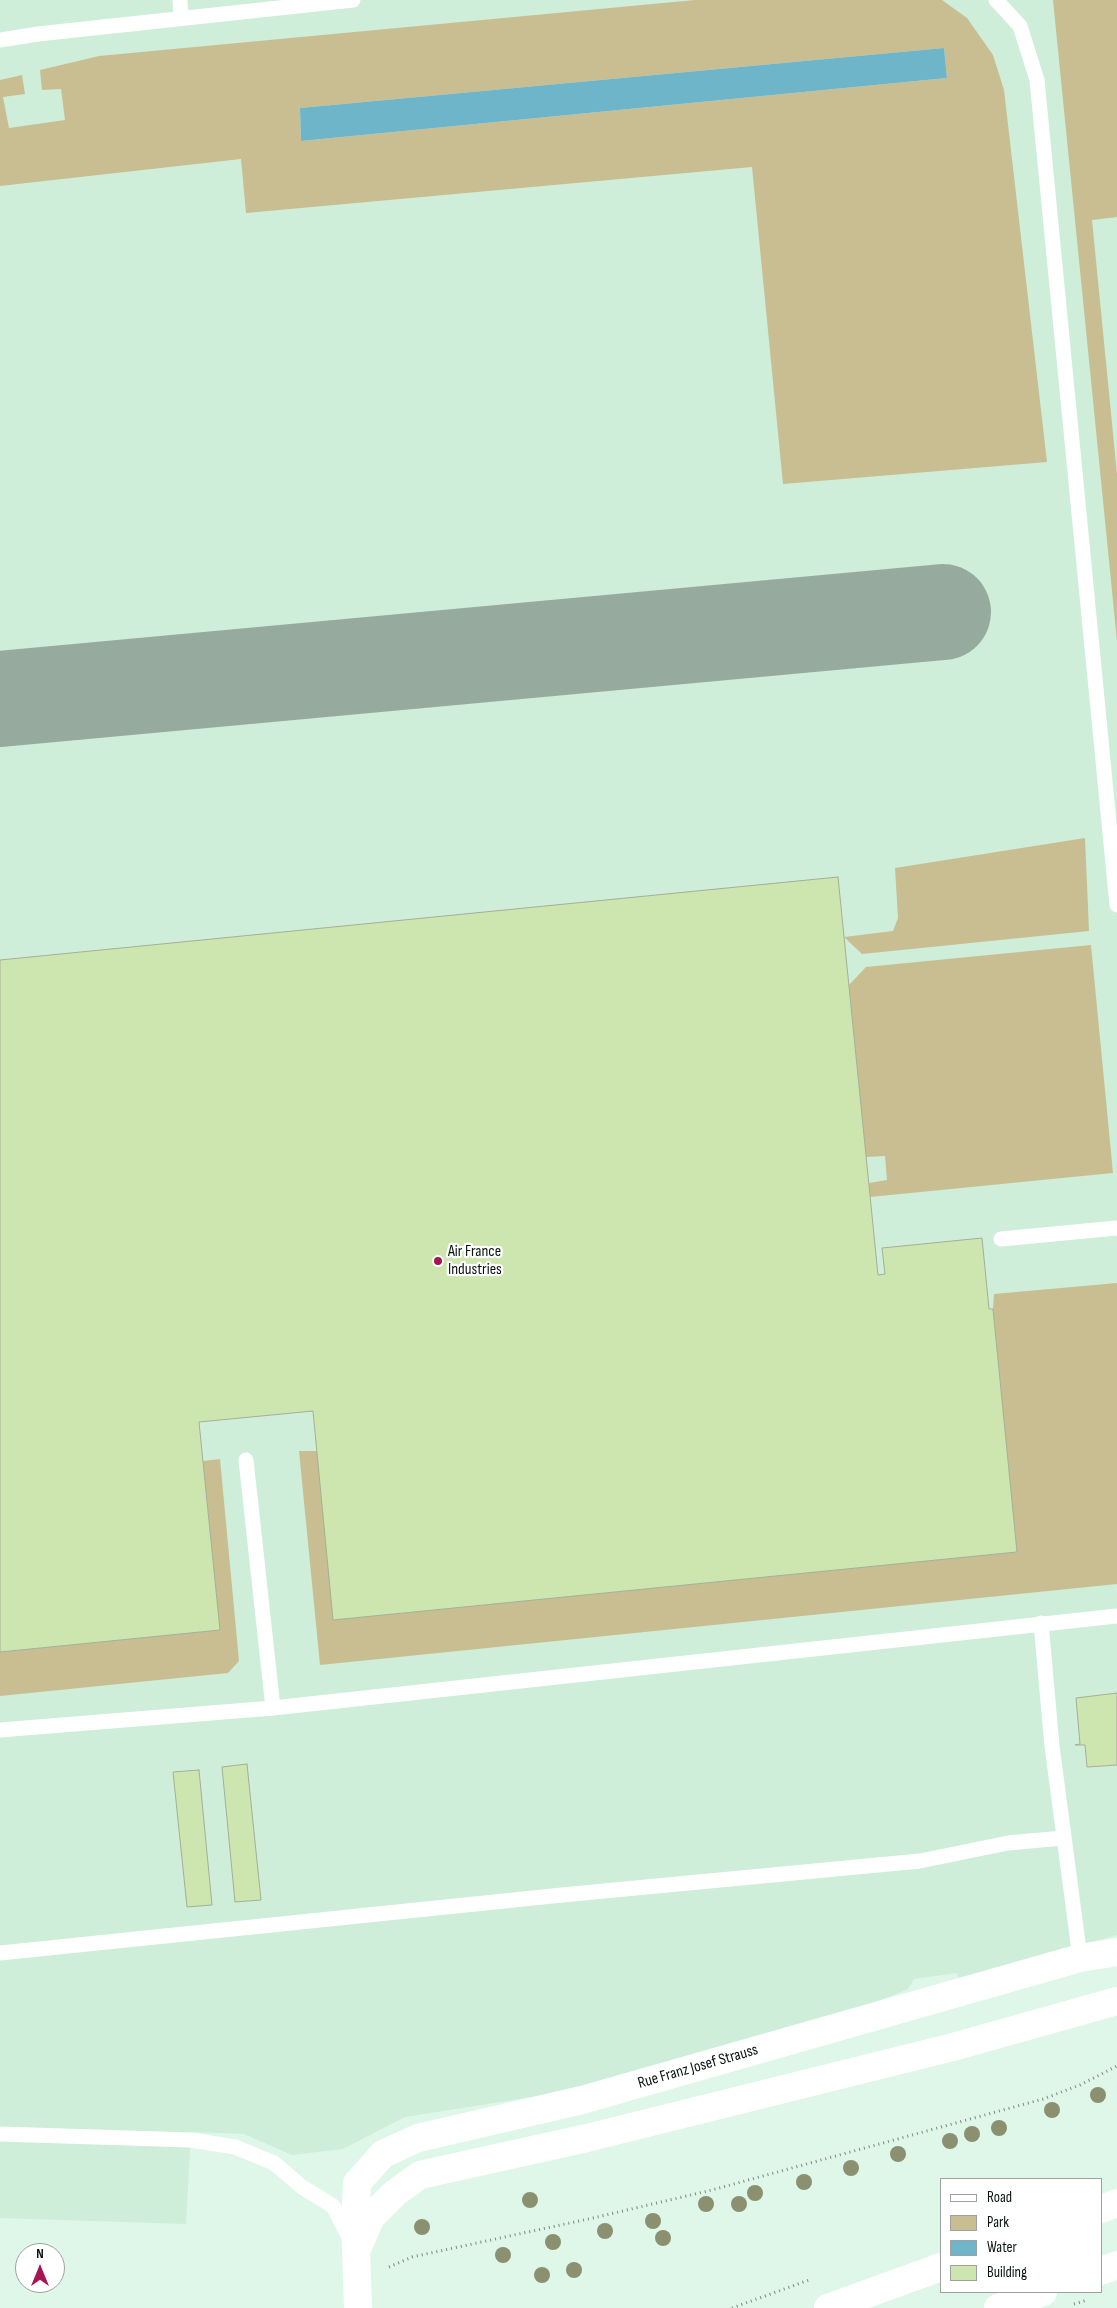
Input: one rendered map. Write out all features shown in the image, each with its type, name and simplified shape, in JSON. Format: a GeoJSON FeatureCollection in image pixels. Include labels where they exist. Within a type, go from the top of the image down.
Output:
{"type":"FeatureCollection","features":[{"type":"Feature","properties":{"kind":"street","name":"Rue Franz Josef Strauss"},"geometry":{"type":"LineString","coordinates":[[358,2308],[355,2222],[357,2183],[383,2154],[418,2138],[582,2100],[1080,1958],[1117,1952]]}},
{"type":"Feature","properties":{"kind":"street","name":"Rue Franz Josef Strauss"},"geometry":{"type":"LineString","coordinates":[[356,2251],[371,2217],[395,2193],[420,2175],[597,2136],[953,2047],[1117,2001]]}},
{"type":"Feature","properties":{"kind":"street"},"geometry":{"type":"LineString","coordinates":[[1102,2209],[1117,2203]]}},
{"type":"Feature","properties":{"kind":"street"},"geometry":{"type":"LineString","coordinates":[[1102,2271],[1117,2265]]}},
{"type":"Feature","properties":{"kind":"street"},"geometry":{"type":"LineString","coordinates":[[828,2308],[940,2267]]}},
{"type":"Feature","properties":{"kind":"street"},"geometry":{"type":"LineString","coordinates":[[998,2308],[1040,2293]]}},
{"type":"Feature","properties":{"kind":"lane"},"geometry":{"type":"LineString","coordinates":[[180,0],[181,18]]}},
{"type":"Feature","properties":{"kind":"lane"},"geometry":{"type":"LineString","coordinates":[[0,40],[297,2],[353,0]]}},
{"type":"Feature","properties":{"kind":"lane"},"geometry":{"type":"LineString","coordinates":[[996,0],[1020,26],[1037,80],[1117,905]]}},
{"type":"Feature","properties":{"kind":"lane"},"geometry":{"type":"LineString","coordinates":[[1000,1239],[1117,1228]]}},
{"type":"Feature","properties":{"kind":"lane"},"geometry":{"type":"LineString","coordinates":[[246,1460],[273,1708]]}},
{"type":"Feature","properties":{"kind":"lane"},"geometry":{"type":"LineString","coordinates":[[0,1730],[273,1708],[1117,1616]]}},
{"type":"Feature","properties":{"kind":"lane"},"geometry":{"type":"LineString","coordinates":[[1041,1623],[1063,1838],[1080,1958]]}},
{"type":"Feature","properties":{"kind":"lane"},"geometry":{"type":"LineString","coordinates":[[0,1953],[476,1906],[571,1894],[920,1861],[1008,1844],[1063,1838]]}},
{"type":"Feature","properties":{"kind":"lane"},"geometry":{"type":"LineString","coordinates":[[0,2134],[191,2140],[235,2147],[274,2163],[302,2187],[334,2206],[356,2251]]}},
{"type":"Feature","properties":{"kind":"path"},"geometry":{"type":"LineString","coordinates":[[386,2272],[391,2265],[412,2257],[712,2190],[1043,2099],[1080,2085],[1117,2066]]}},
{"type":"Feature","properties":{"kind":"shaded area"},"geometry":{"type":"Polygon","coordinates":[[[0,0],[1117,0],[1117,1935],[959,1980],[957,1973],[914,1979],[908,1989],[854,2011],[582,2089],[405,2117],[343,2149],[292,2155],[244,2134],[191,2132],[186,2224],[0,2218],[0,0]]]}},
{"type":"Feature","properties":{"kind":"green space"},"geometry":{"type":"Polygon","coordinates":[[[695,0],[942,0],[967,18],[993,55],[1004,90],[1047,462],[783,484],[752,167],[246,213],[241,159],[0,186],[0,80],[22,75],[25,94],[3,97],[9,128],[65,120],[61,89],[42,90],[40,70],[99,56],[695,0]],[[944,48],[300,108],[301,141],[947,78],[944,48]]]}},
{"type":"Feature","properties":{"kind":"green space"},"geometry":{"type":"Polygon","coordinates":[[[1053,0],[1117,0],[1117,217],[1092,220],[1117,474],[1117,641],[1053,0]]]}},
{"type":"Feature","properties":{"kind":"green space"},"geometry":{"type":"Polygon","coordinates":[[[1085,838],[1089,931],[862,954],[844,937],[893,931],[898,918],[895,868],[1085,838]]]}},
{"type":"Feature","properties":{"kind":"green space"},"geometry":{"type":"Polygon","coordinates":[[[1091,945],[1113,1173],[870,1197],[869,1183],[887,1180],[885,1156],[866,1157],[849,985],[866,967],[1091,945]]]}},
{"type":"Feature","properties":{"kind":"green space"},"geometry":{"type":"Polygon","coordinates":[[[1117,1283],[1117,1584],[320,1665],[299,1451],[317,1451],[334,1620],[1017,1552],[993,1309],[994,1294],[1117,1283]]]}},
{"type":"Feature","properties":{"kind":"green space"},"geometry":{"type":"Polygon","coordinates":[[[220,1459],[239,1661],[228,1673],[0,1696],[0,1652],[220,1630],[203,1461],[220,1459]]]}},
{"type":"Feature","properties":{"kind":"water"},"geometry":{"type":"Polygon","coordinates":[[[944,48],[947,78],[301,141],[300,108],[944,48]]]}},
{"type":"Feature","properties":{"kind":"building","name":"Air France Industries"},"geometry":{"type":"Polygon","coordinates":[[[838,877],[878,1275],[885,1274],[882,1248],[982,1238],[989,1309],[993,1309],[1017,1552],[333,1620],[313,1411],[199,1422],[220,1630],[0,1652],[0,960],[838,877]]]}},
{"type":"Feature","properties":{"kind":"building"},"geometry":{"type":"Polygon","coordinates":[[[1117,1693],[1117,1765],[1087,1767],[1085,1745],[1075,1745],[1080,1744],[1076,1698],[1117,1693]]]}},
{"type":"Feature","properties":{"kind":"building"},"geometry":{"type":"Polygon","coordinates":[[[247,1764],[261,1900],[235,1902],[222,1767],[247,1764]]]}},
{"type":"Feature","properties":{"kind":"building"},"geometry":{"type":"Polygon","coordinates":[[[199,1770],[212,1905],[187,1907],[173,1772],[199,1770]]]}},
{"type":"Feature","properties":{"kind":"taxiway"},"geometry":{"type":"LineString","coordinates":[[0,699],[943,612]]}},
{"type":"Feature","properties":{"kind":"place","name":"Air France Industries"},"geometry":{"type":"Point","coordinates":[438,1261]}}]}
